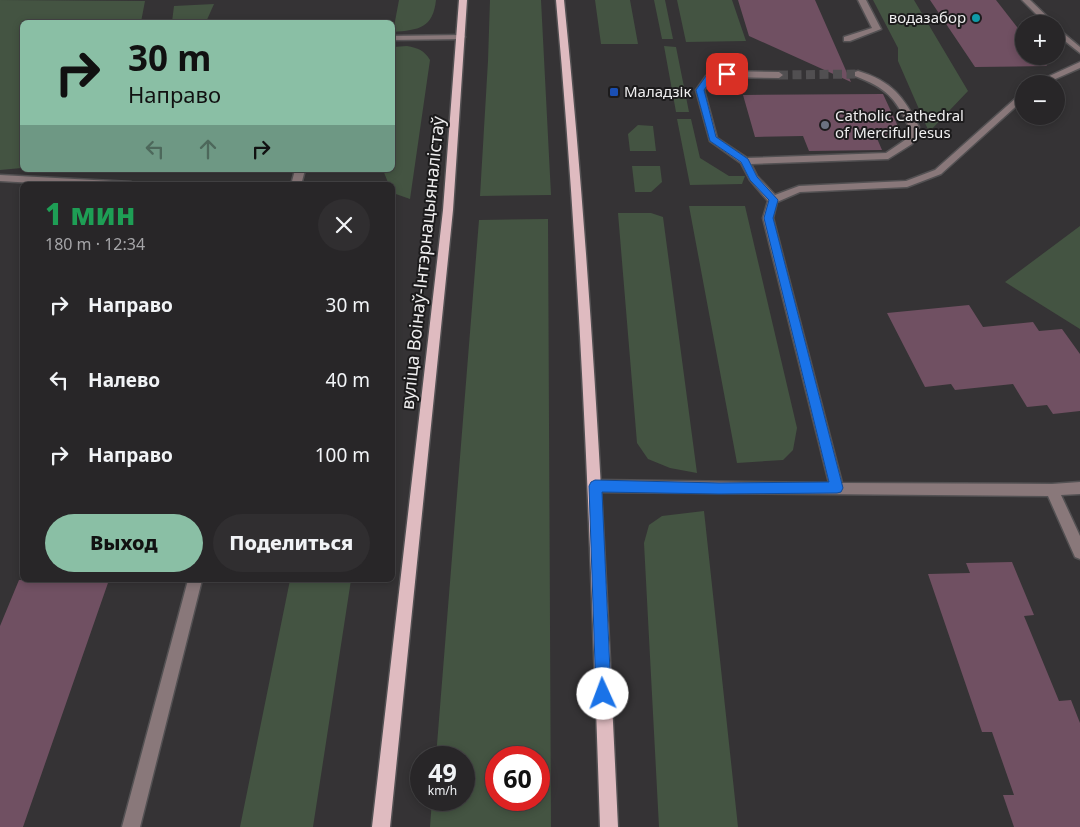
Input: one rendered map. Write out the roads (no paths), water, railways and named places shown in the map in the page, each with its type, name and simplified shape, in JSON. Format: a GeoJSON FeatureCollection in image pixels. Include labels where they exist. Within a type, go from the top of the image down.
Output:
{"type":"FeatureCollection","features":[{"type":"Feature","properties":{"kind":"main road","name":"вуліца Воінаў-Інтэрнацыяналістаў"},"geometry":{"type":"LineString","coordinates":[[381,827],[448,210],[463,0]]}},
{"type":"Feature","properties":{"kind":"main road"},"geometry":{"type":"LineString","coordinates":[[560,0],[569,93],[595,486],[609,827]]}},
{"type":"Feature","properties":{"kind":"lane"},"geometry":{"type":"LineString","coordinates":[[847,39],[877,29],[862,0]]}},
{"type":"Feature","properties":{"kind":"lane"},"geometry":{"type":"LineString","coordinates":[[1026,0],[1042,15]]}},
{"type":"Feature","properties":{"kind":"lane"},"geometry":{"type":"LineString","coordinates":[[395,38],[461,37]]}},
{"type":"Feature","properties":{"kind":"lane"},"geometry":{"type":"LineString","coordinates":[[1065,37],[1080,51]]}},
{"type":"Feature","properties":{"kind":"lane"},"geometry":{"type":"LineString","coordinates":[[1057,75],[1080,65]]}},
{"type":"Feature","properties":{"kind":"lane"},"geometry":{"type":"LineString","coordinates":[[773,200],[753,178],[745,161],[713,139],[700,90],[709,78],[727,74],[779,75]]}},
{"type":"Feature","properties":{"kind":"lane"},"geometry":{"type":"LineString","coordinates":[[745,161],[888,156],[909,142],[914,127],[900,98],[880,82],[858,74]]}},
{"type":"Feature","properties":{"kind":"lane"},"geometry":{"type":"LineString","coordinates":[[837,488],[768,218],[773,200],[799,188],[906,184],[938,172],[1015,102]]}},
{"type":"Feature","properties":{"kind":"lane"},"geometry":{"type":"LineString","coordinates":[[0,178],[47,182]]}},
{"type":"Feature","properties":{"kind":"lane"},"geometry":{"type":"LineString","coordinates":[[595,486],[719,489],[1052,490],[1080,488]]}},
{"type":"Feature","properties":{"kind":"lane"},"geometry":{"type":"LineString","coordinates":[[1052,490],[1080,552]]}},
{"type":"Feature","properties":{"kind":"lane"},"geometry":{"type":"LineString","coordinates":[[132,827],[194,582]]}},
{"type":"Feature","properties":{"kind":"tunnel"},"geometry":{"type":"LineString","coordinates":[[779,75],[858,74]]}},
{"type":"Feature","properties":{"kind":"place","name":"водазабор"},"geometry":{"type":"Point","coordinates":[976,18]}},
{"type":"Feature","properties":{"kind":"place","name":"Маладзік"},"geometry":{"type":"Point","coordinates":[614,92]}},
{"type":"Feature","properties":{"kind":"place","name":"Catholic Cathedral of Merciful Jesus"},"geometry":{"type":"Point","coordinates":[825,125]}}]}
